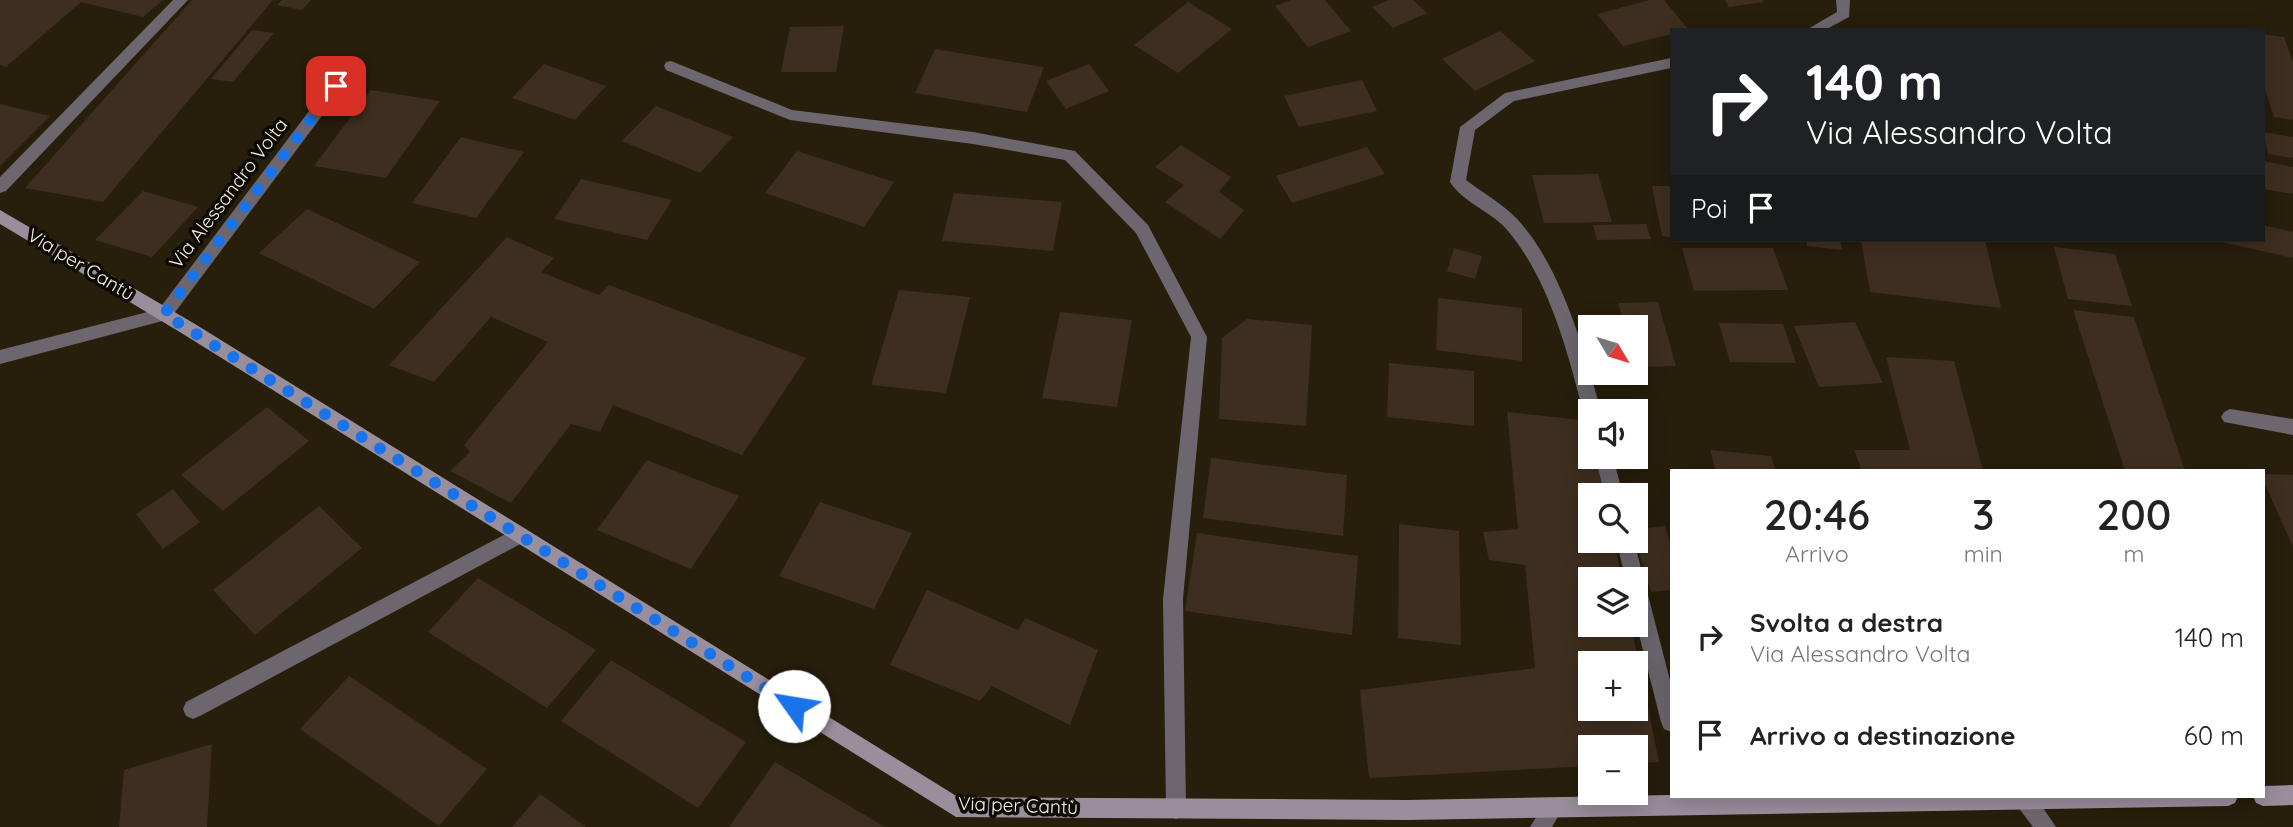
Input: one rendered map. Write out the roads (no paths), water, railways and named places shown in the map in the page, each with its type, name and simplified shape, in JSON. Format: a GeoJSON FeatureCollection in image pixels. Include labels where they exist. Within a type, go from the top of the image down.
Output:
{"type":"FeatureCollection","features":[{"type":"Feature","properties":{"kind":"street"},"geometry":{"type":"LineString","coordinates":[[0,187],[181,0]]}},
{"type":"Feature","properties":{"kind":"street"},"geometry":{"type":"LineString","coordinates":[[1816,28],[1844,14],[1843,0]]}},
{"type":"Feature","properties":{"kind":"street"},"geometry":{"type":"LineString","coordinates":[[1589,399],[1584,377],[1542,269],[1513,225],[1458,183],[1468,127],[1510,97],[1670,64]]}},
{"type":"Feature","properties":{"kind":"street","name":"Via Alessandro Volta"},"geometry":{"type":"LineString","coordinates":[[164,314],[352,65]]}},
{"type":"Feature","properties":{"kind":"street"},"geometry":{"type":"LineString","coordinates":[[671,66],[790,115],[973,138],[1070,155],[1142,229],[1199,337],[1173,599],[1176,808]]}},
{"type":"Feature","properties":{"kind":"street","name":"Via per Cantù"},"geometry":{"type":"LineString","coordinates":[[0,216],[164,314],[956,807],[1407,810],[1553,808],[1691,801],[2126,798]]}},
{"type":"Feature","properties":{"kind":"street"},"geometry":{"type":"LineString","coordinates":[[0,356],[164,314]]}},
{"type":"Feature","properties":{"kind":"street"},"geometry":{"type":"LineString","coordinates":[[2230,417],[2293,427]]}},
{"type":"Feature","properties":{"kind":"street"},"geometry":{"type":"LineString","coordinates":[[193,709],[519,535]]}},
{"type":"Feature","properties":{"kind":"street"},"geometry":{"type":"LineString","coordinates":[[1648,630],[1670,718]]}},
{"type":"Feature","properties":{"kind":"street"},"geometry":{"type":"LineString","coordinates":[[2265,796],[2293,795]]}},
{"type":"Feature","properties":{"kind":"street"},"geometry":{"type":"LineString","coordinates":[[2025,800],[2046,827]]}},
{"type":"Feature","properties":{"kind":"street"},"geometry":{"type":"LineString","coordinates":[[1540,827],[1553,808]]}}]}
